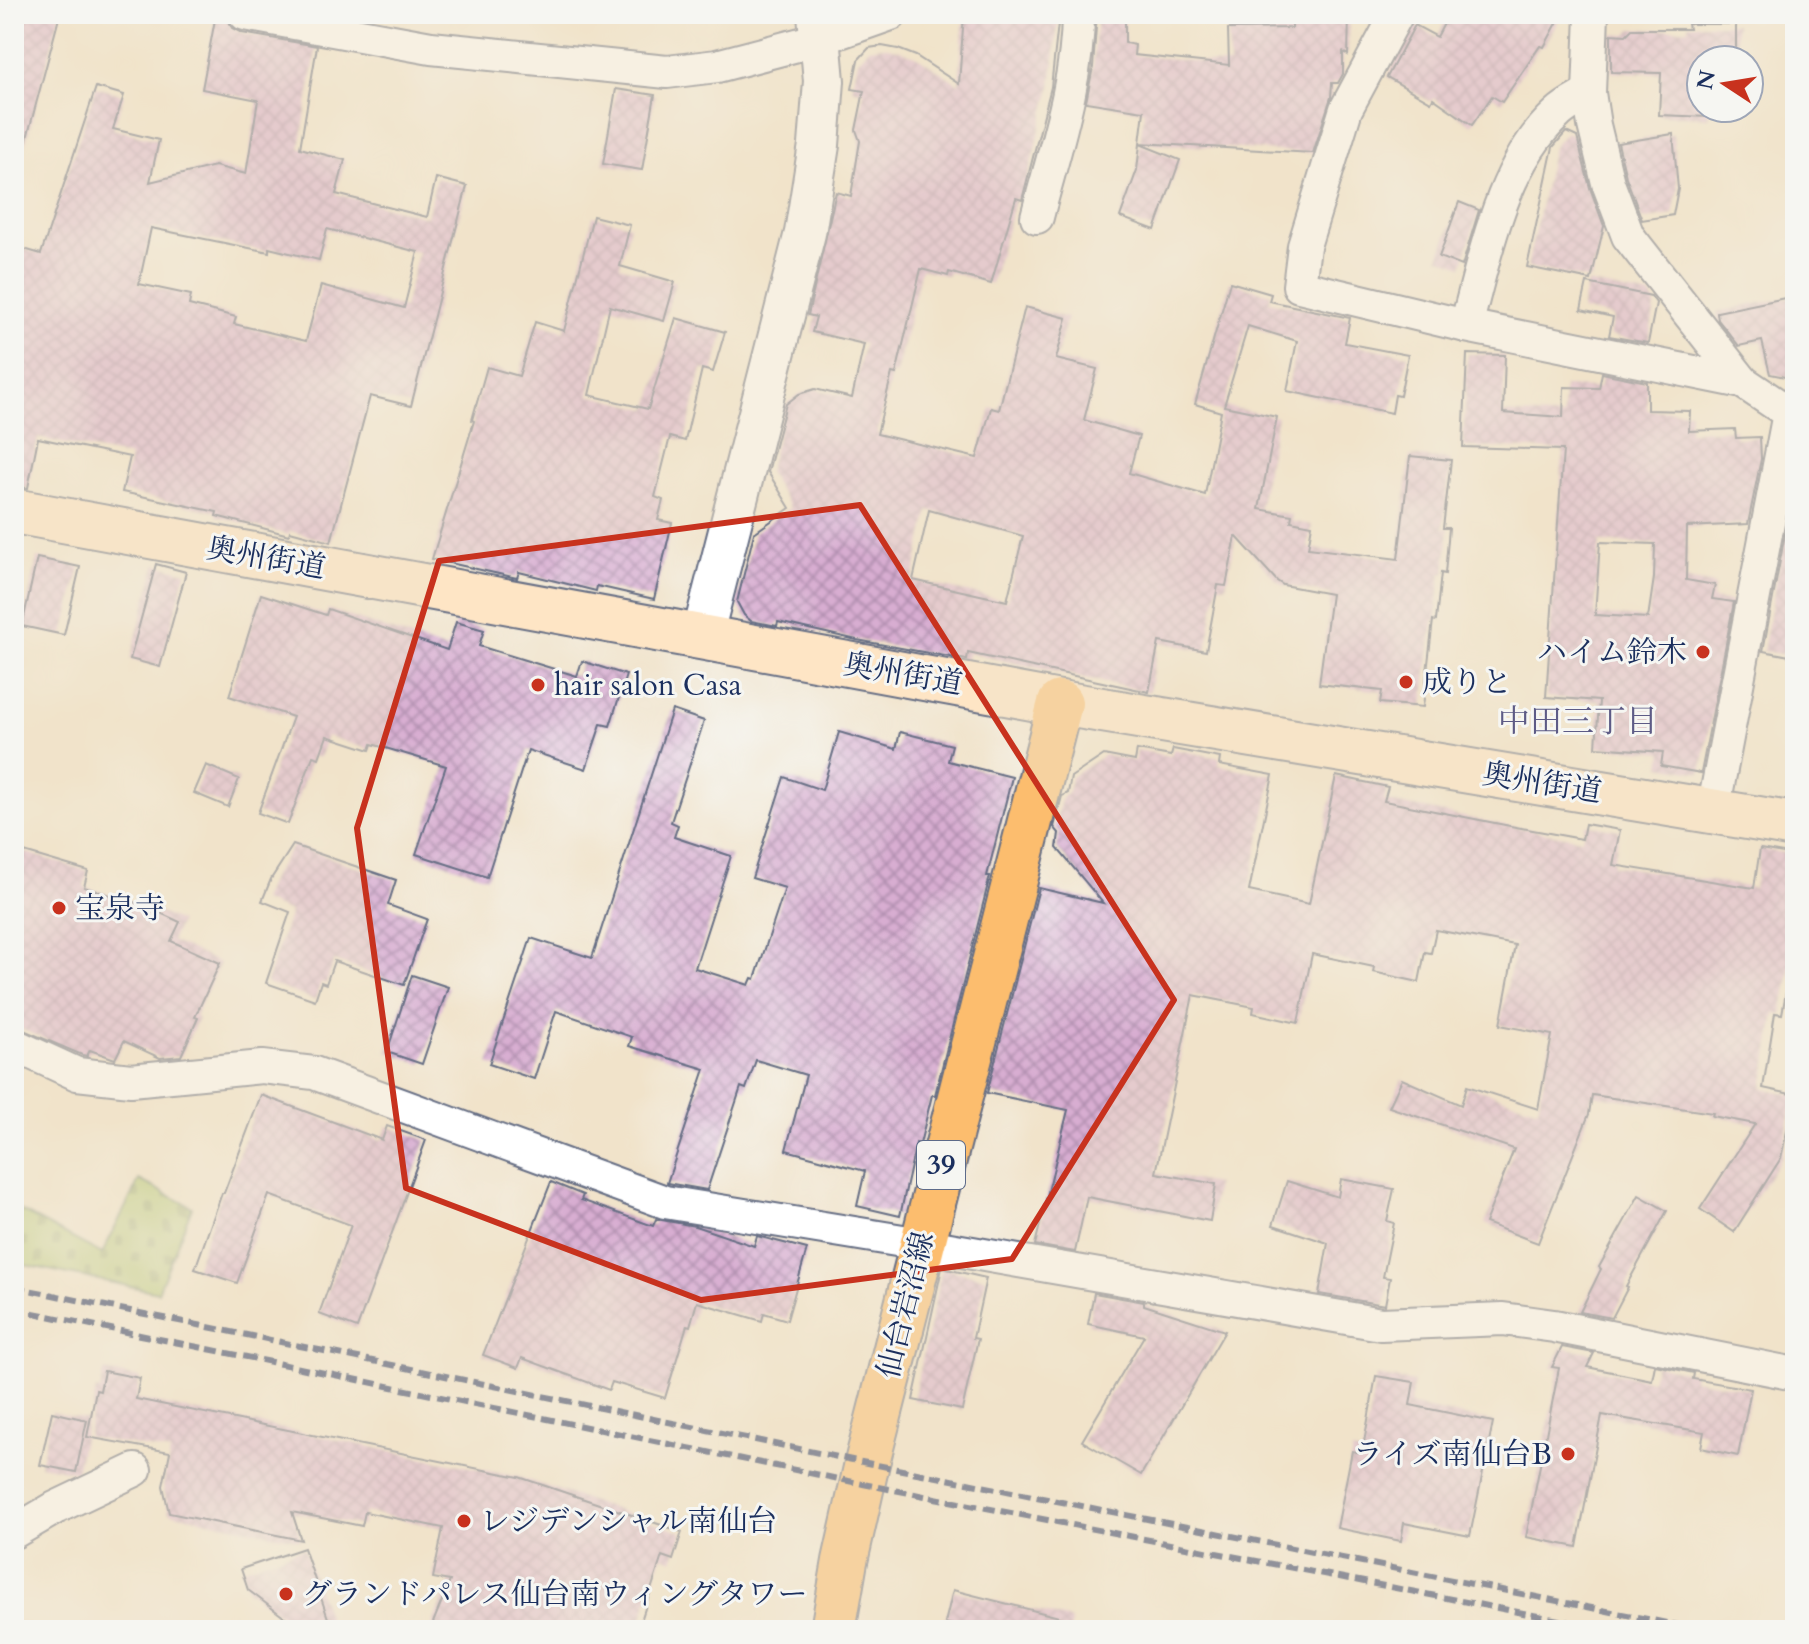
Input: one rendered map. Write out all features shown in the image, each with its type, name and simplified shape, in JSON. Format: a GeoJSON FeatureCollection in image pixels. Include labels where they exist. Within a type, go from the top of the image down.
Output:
{"type":"FeatureCollection","features":[{"type":"Feature","properties":{"kind":"main road","name":"奥州街道"},"geometry":{"type":"LineString","coordinates":[[14,511],[1060,703],[1795,825]]}},
{"type":"Feature","properties":{"kind":"main road","name":"仙台岩沼線"},"geometry":{"type":"LineString","coordinates":[[833,1630],[867,1463],[1060,703]]}},
{"type":"Feature","properties":{"kind":"street"},"geometry":{"type":"LineString","coordinates":[[245,14],[431,48],[667,72],[717,66],[819,26],[891,14]]}},
{"type":"Feature","properties":{"kind":"street"},"geometry":{"type":"LineString","coordinates":[[1037,217],[1065,108],[1078,38],[1078,14]]}},
{"type":"Feature","properties":{"kind":"street"},"geometry":{"type":"LineString","coordinates":[[1397,14],[1346,109],[1304,246],[1299,286],[1466,326],[1743,382]]}},
{"type":"Feature","properties":{"kind":"street"},"geometry":{"type":"LineString","coordinates":[[1592,14],[1589,93],[1608,183],[1628,236],[1743,382],[1792,413],[1713,811]]}},
{"type":"Feature","properties":{"kind":"street"},"geometry":{"type":"LineString","coordinates":[[702,637],[805,233],[819,145],[824,81],[819,26]]}},
{"type":"Feature","properties":{"kind":"street"},"geometry":{"type":"LineString","coordinates":[[1466,326],[1497,213],[1529,147],[1559,112],[1589,93]]}},
{"type":"Feature","properties":{"kind":"street"},"geometry":{"type":"LineString","coordinates":[[14,1045],[77,1074],[131,1080],[262,1067],[314,1073],[665,1202],[1381,1324],[1503,1319],[1554,1326],[1795,1374]]}},
{"type":"Feature","properties":{"kind":"street"},"geometry":{"type":"LineString","coordinates":[[14,1532],[55,1508],[135,1470]]}},
{"type":"Feature","properties":{"kind":"highlighted area"},"geometry":{"type":"Polygon","coordinates":[[[860,505],[1174,1000],[1012,1259],[701,1300],[406,1188],[357,828],[439,561],[860,505]]]}},
{"type":"Feature","properties":{"kind":"green space"},"geometry":{"type":"Polygon","coordinates":[[[139,1180],[192,1207],[158,1292],[14,1263],[14,1207],[102,1254],[139,1180]]]}},
{"type":"Feature","properties":{"kind":"building"},"geometry":{"type":"Polygon","coordinates":[[[14,14],[60,14],[23,153],[14,152],[14,14]]]}},
{"type":"Feature","properties":{"kind":"building"},"geometry":{"type":"Polygon","coordinates":[[[216,14],[226,14],[232,28],[242,33],[317,46],[300,148],[345,160],[336,194],[427,217],[436,178],[467,186],[411,406],[370,396],[331,542],[290,531],[289,535],[216,516],[217,512],[122,492],[130,457],[38,438],[28,488],[14,487],[14,246],[41,254],[96,87],[124,95],[113,129],[159,140],[150,182],[215,166],[246,174],[258,100],[202,89],[216,14]],[[151,228],[139,284],[191,295],[189,305],[236,317],[234,324],[306,341],[321,285],[404,308],[418,252],[327,229],[319,260],[269,248],[269,252],[151,228]]]}},
{"type":"Feature","properties":{"kind":"building"},"geometry":{"type":"Polygon","coordinates":[[[964,14],[1059,14],[1051,87],[1022,200],[1016,198],[991,284],[949,272],[948,276],[921,269],[896,374],[892,373],[877,434],[977,458],[991,408],[999,410],[1025,307],[1067,318],[1056,359],[1097,369],[1084,420],[1139,436],[1129,473],[1205,495],[1221,412],[1195,404],[1230,282],[1271,294],[1269,301],[1350,318],[1345,343],[1408,355],[1400,396],[1395,395],[1392,413],[1287,391],[1297,341],[1248,326],[1224,406],[1277,417],[1259,509],[1292,515],[1291,521],[1312,525],[1308,548],[1398,559],[1410,456],[1451,460],[1443,528],[1449,528],[1445,574],[1441,573],[1436,621],[1433,620],[1423,707],[1380,703],[1382,691],[1319,684],[1331,594],[1283,585],[1236,536],[1226,586],[1218,585],[1206,651],[1159,642],[1149,692],[968,653],[967,660],[778,622],[777,626],[751,621],[744,615],[737,602],[754,533],[790,508],[768,472],[786,404],[799,394],[815,389],[852,398],[864,344],[812,332],[816,317],[808,315],[836,192],[851,196],[860,141],[856,130],[864,91],[852,89],[858,60],[869,48],[882,46],[898,49],[916,56],[959,84],[964,14]],[[929,510],[913,580],[1007,601],[1023,536],[929,510]]]}},
{"type":"Feature","properties":{"kind":"building"},"geometry":{"type":"Polygon","coordinates":[[[1097,14],[1125,14],[1125,43],[1135,45],[1134,55],[1229,65],[1228,29],[1292,28],[1292,15],[1349,16],[1348,55],[1343,52],[1343,74],[1338,83],[1332,83],[1331,97],[1313,153],[1140,143],[1144,111],[1086,102],[1093,67],[1097,14]]]}},
{"type":"Feature","properties":{"kind":"building"},"geometry":{"type":"Polygon","coordinates":[[[1449,14],[1562,14],[1544,47],[1540,46],[1502,102],[1492,96],[1472,125],[1433,98],[1431,102],[1387,77],[1415,25],[1437,37],[1449,14]]]}},
{"type":"Feature","properties":{"kind":"building"},"geometry":{"type":"Polygon","coordinates":[[[1688,24],[1736,24],[1736,44],[1685,44],[1685,116],[1659,115],[1661,73],[1611,72],[1611,34],[1626,35],[1632,29],[1689,29],[1688,24]]]}},
{"type":"Feature","properties":{"kind":"building"},"geometry":{"type":"Polygon","coordinates":[[[616,89],[655,95],[642,170],[603,164],[616,89]]]}},
{"type":"Feature","properties":{"kind":"building"},"geometry":{"type":"Polygon","coordinates":[[[1566,132],[1577,137],[1604,226],[1591,280],[1527,267],[1553,147],[1566,132]]]}},
{"type":"Feature","properties":{"kind":"building"},"geometry":{"type":"Polygon","coordinates":[[[1673,134],[1678,189],[1673,215],[1642,220],[1626,177],[1618,143],[1673,134]]]}},
{"type":"Feature","properties":{"kind":"building"},"geometry":{"type":"Polygon","coordinates":[[[1140,144],[1180,160],[1155,230],[1120,217],[1137,170],[1140,144]]]}},
{"type":"Feature","properties":{"kind":"building"},"geometry":{"type":"Polygon","coordinates":[[[1459,202],[1479,210],[1462,266],[1439,257],[1459,202]]]}},
{"type":"Feature","properties":{"kind":"building"},"geometry":{"type":"Polygon","coordinates":[[[593,216],[630,225],[620,266],[675,282],[664,321],[610,306],[589,395],[648,409],[676,318],[725,332],[713,372],[702,369],[685,441],[670,437],[655,497],[663,500],[658,520],[672,523],[654,599],[597,586],[596,591],[519,572],[517,578],[432,559],[487,367],[519,376],[535,322],[564,331],[593,216]]]}},
{"type":"Feature","properties":{"kind":"building"},"geometry":{"type":"Polygon","coordinates":[[[1587,283],[1651,296],[1656,303],[1648,343],[1609,336],[1613,317],[1581,310],[1587,283]]]}},
{"type":"Feature","properties":{"kind":"building"},"geometry":{"type":"Polygon","coordinates":[[[1795,296],[1795,379],[1770,374],[1762,341],[1739,346],[1718,320],[1717,312],[1795,296]]]}},
{"type":"Feature","properties":{"kind":"building"},"geometry":{"type":"Polygon","coordinates":[[[1467,354],[1505,355],[1503,413],[1563,417],[1564,387],[1599,388],[1602,373],[1647,382],[1647,410],[1690,411],[1689,431],[1735,429],[1736,438],[1760,437],[1761,459],[1748,524],[1687,527],[1686,580],[1715,585],[1712,599],[1734,602],[1701,773],[1661,766],[1663,752],[1596,747],[1599,701],[1546,697],[1563,450],[1463,447],[1467,354]],[[1600,542],[1595,615],[1648,618],[1655,544],[1600,542]]]}},
{"type":"Feature","properties":{"kind":"building"},"geometry":{"type":"Polygon","coordinates":[[[1785,534],[1795,535],[1795,657],[1763,651],[1785,534]]]}},
{"type":"Feature","properties":{"kind":"building"},"geometry":{"type":"Polygon","coordinates":[[[37,558],[80,567],[64,635],[22,626],[37,558]]]}},
{"type":"Feature","properties":{"kind":"building"},"geometry":{"type":"Polygon","coordinates":[[[156,564],[186,572],[160,667],[130,659],[156,564]]]}},
{"type":"Feature","properties":{"kind":"building"},"geometry":{"type":"Polygon","coordinates":[[[261,594],[326,615],[328,609],[447,650],[456,622],[484,630],[479,646],[577,676],[582,661],[626,675],[610,726],[601,724],[586,769],[528,750],[487,877],[416,854],[446,766],[372,744],[370,750],[327,736],[319,758],[313,756],[288,824],[258,813],[293,717],[229,696],[261,594]]]}},
{"type":"Feature","properties":{"kind":"building"},"geometry":{"type":"Polygon","coordinates":[[[672,710],[704,721],[671,822],[678,825],[674,837],[731,856],[695,968],[749,985],[752,978],[755,979],[785,888],[752,878],[784,777],[822,790],[839,732],[896,749],[900,732],[952,745],[948,761],[1012,777],[935,1095],[932,1095],[920,1144],[916,1143],[900,1216],[857,1206],[865,1171],[786,1150],[806,1075],[756,1060],[746,1089],[741,1087],[707,1190],[667,1183],[705,1069],[629,1046],[632,1037],[556,1011],[534,1079],[489,1064],[531,938],[592,958],[672,710]]]}},
{"type":"Feature","properties":{"kind":"building"},"geometry":{"type":"Polygon","coordinates":[[[1173,749],[1220,758],[1219,765],[1273,775],[1249,891],[1309,904],[1336,776],[1388,787],[1384,801],[1505,825],[1582,839],[1585,824],[1620,830],[1613,865],[1754,888],[1760,849],[1795,855],[1795,960],[1792,960],[1782,1014],[1775,1013],[1763,1088],[1795,1095],[1781,1158],[1734,1232],[1700,1209],[1755,1124],[1712,1116],[1713,1113],[1592,1095],[1589,1114],[1538,1243],[1485,1223],[1514,1149],[1389,1107],[1402,1079],[1461,1105],[1467,1086],[1538,1109],[1552,1035],[1500,1025],[1515,945],[1436,930],[1431,953],[1425,952],[1419,982],[1373,972],[1374,967],[1312,954],[1298,1023],[1253,1013],[1254,1007],[1193,995],[1156,1173],[1216,1184],[1210,1221],[1087,1197],[1075,1252],[1035,1245],[1068,1110],[987,1093],[1039,888],[1103,903],[1057,848],[1059,833],[1054,827],[1062,796],[1068,793],[1071,777],[1104,755],[1135,761],[1137,750],[1171,756],[1173,749]]]}},
{"type":"Feature","properties":{"kind":"building"},"geometry":{"type":"Polygon","coordinates":[[[206,765],[239,779],[228,807],[194,793],[206,765]]]}},
{"type":"Feature","properties":{"kind":"building"},"geometry":{"type":"Polygon","coordinates":[[[293,845],[396,880],[388,905],[427,919],[404,985],[334,961],[326,984],[321,982],[315,1000],[266,983],[290,912],[262,901],[271,879],[293,845]]]}},
{"type":"Feature","properties":{"kind":"building"},"geometry":{"type":"Polygon","coordinates":[[[14,849],[88,871],[84,887],[143,905],[180,922],[171,941],[220,963],[181,1056],[160,1058],[124,1041],[115,1059],[90,1050],[87,1056],[14,1026],[14,849]]]}},
{"type":"Feature","properties":{"kind":"building"},"geometry":{"type":"Polygon","coordinates":[[[412,975],[448,987],[422,1064],[387,1052],[412,975]]]}},
{"type":"Feature","properties":{"kind":"building"},"geometry":{"type":"Polygon","coordinates":[[[261,1095],[382,1140],[387,1126],[426,1140],[357,1328],[319,1314],[351,1225],[269,1195],[237,1283],[195,1269],[261,1095]]]}},
{"type":"Feature","properties":{"kind":"building"},"geometry":{"type":"Polygon","coordinates":[[[1341,1179],[1394,1189],[1387,1221],[1394,1223],[1383,1277],[1390,1278],[1385,1305],[1319,1294],[1328,1243],[1273,1225],[1287,1181],[1338,1197],[1341,1179]]]}},
{"type":"Feature","properties":{"kind":"building"},"geometry":{"type":"Polygon","coordinates":[[[551,1182],[583,1195],[581,1200],[653,1226],[656,1219],[695,1226],[754,1246],[757,1236],[807,1249],[787,1320],[764,1313],[762,1321],[697,1302],[665,1398],[612,1382],[609,1390],[522,1358],[518,1368],[483,1355],[551,1182]]]}},
{"type":"Feature","properties":{"kind":"building"},"geometry":{"type":"Polygon","coordinates":[[[1639,1195],[1667,1211],[1612,1318],[1580,1312],[1601,1269],[1599,1267],[1639,1195]]]}},
{"type":"Feature","properties":{"kind":"building"},"geometry":{"type":"Polygon","coordinates":[[[942,1268],[986,1278],[973,1338],[978,1339],[962,1410],[913,1400],[942,1268]]]}},
{"type":"Feature","properties":{"kind":"building"},"geometry":{"type":"Polygon","coordinates":[[[1094,1293],[1144,1302],[1144,1305],[1225,1331],[1141,1475],[1082,1441],[1144,1336],[1088,1324],[1094,1293]]]}},
{"type":"Feature","properties":{"kind":"building"},"geometry":{"type":"Polygon","coordinates":[[[1562,1347],[1594,1353],[1587,1367],[1652,1380],[1655,1365],[1694,1373],[1693,1379],[1751,1389],[1738,1456],[1701,1448],[1704,1432],[1602,1415],[1577,1547],[1526,1537],[1559,1368],[1552,1367],[1562,1347]]]}},
{"type":"Feature","properties":{"kind":"building"},"geometry":{"type":"Polygon","coordinates":[[[104,1371],[140,1378],[136,1399],[519,1477],[682,1532],[673,1560],[662,1556],[638,1630],[430,1630],[450,1581],[433,1578],[443,1528],[365,1512],[362,1526],[292,1512],[301,1540],[169,1513],[163,1486],[170,1452],[87,1437],[96,1390],[100,1391],[104,1371]]]}},
{"type":"Feature","properties":{"kind":"building"},"geometry":{"type":"Polygon","coordinates":[[[1376,1376],[1414,1382],[1410,1405],[1493,1422],[1470,1536],[1404,1523],[1401,1541],[1337,1528],[1352,1451],[1362,1453],[1376,1376]]]}},
{"type":"Feature","properties":{"kind":"building"},"geometry":{"type":"Polygon","coordinates":[[[52,1412],[87,1420],[76,1472],[40,1465],[52,1412]]]}},
{"type":"Feature","properties":{"kind":"building","name":"グランドパレス仙台南ウィングタワー"},"geometry":{"type":"Polygon","coordinates":[[[304,1548],[332,1630],[301,1630],[248,1590],[241,1569],[304,1548]]]}},
{"type":"Feature","properties":{"kind":"building"},"geometry":{"type":"Polygon","coordinates":[[[953,1590],[1071,1620],[1070,1630],[972,1630],[945,1623],[953,1590]]]}},
{"type":"Feature","properties":{"kind":"railway"},"geometry":{"type":"LineString","coordinates":[[14,1287],[867,1463],[1702,1630]]}},
{"type":"Feature","properties":{"kind":"railway"},"geometry":{"type":"LineString","coordinates":[[14,1309],[863,1484],[1610,1630]]}},
{"type":"Feature","properties":{"kind":"place","name":"ハイム鈴木"},"geometry":{"type":"Point","coordinates":[1703,652]}},
{"type":"Feature","properties":{"kind":"place","name":"成りと"},"geometry":{"type":"Point","coordinates":[1406,682]}},
{"type":"Feature","properties":{"kind":"place","name":"hair salon Casa"},"geometry":{"type":"Point","coordinates":[538,685]}},
{"type":"Feature","properties":{"kind":"place","name":"宝泉寺"},"geometry":{"type":"Point","coordinates":[59,908]}},
{"type":"Feature","properties":{"kind":"place","name":"ライズ南仙台B"},"geometry":{"type":"Point","coordinates":[1568,1454]}},
{"type":"Feature","properties":{"kind":"place","name":"レジデンシャル南仙台"},"geometry":{"type":"Point","coordinates":[464,1521]}},
{"type":"Feature","properties":{"kind":"place","name":"グランドパレス仙台南ウィングタワー"},"geometry":{"type":"Point","coordinates":[286,1594]}},
{"type":"Feature","properties":{"kind":"district","name":"中田三丁目"},"geometry":{"type":"Point","coordinates":[1578,722]}}]}
